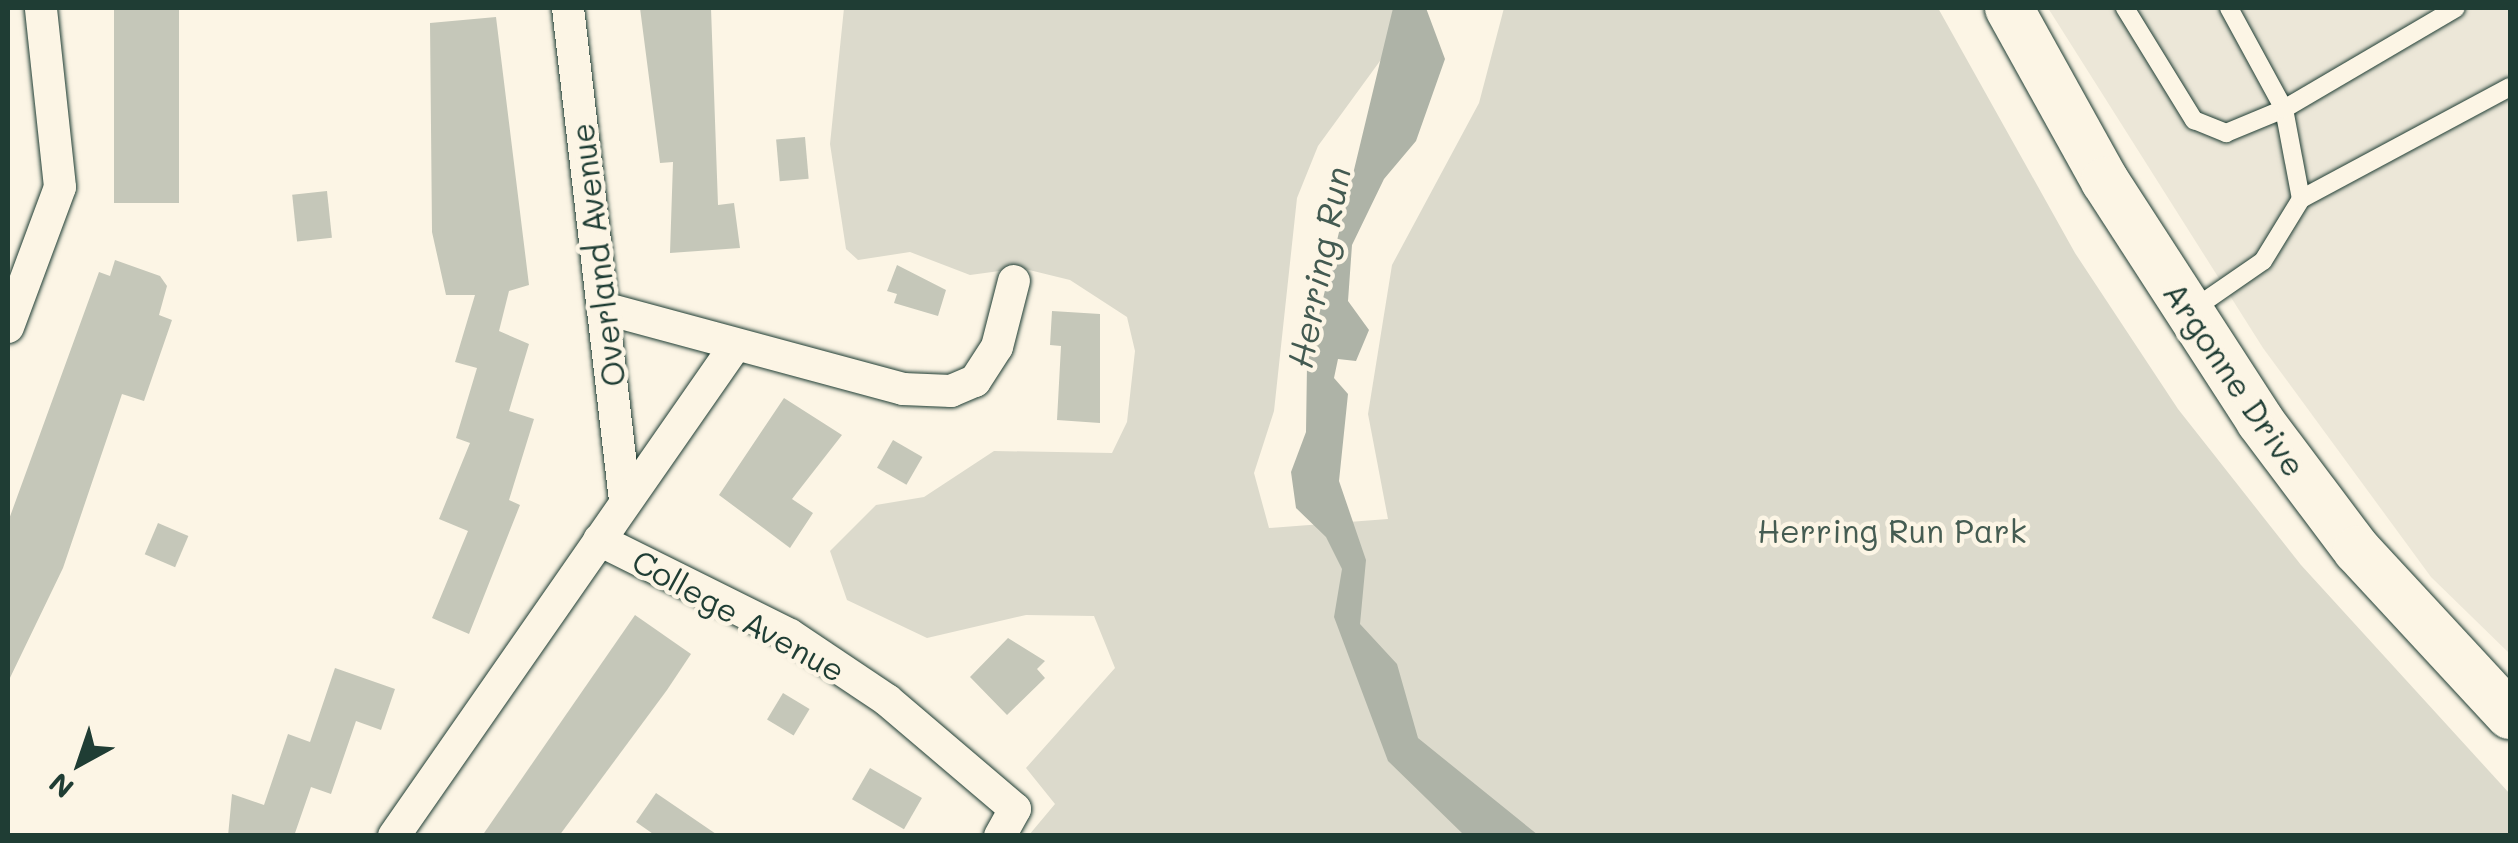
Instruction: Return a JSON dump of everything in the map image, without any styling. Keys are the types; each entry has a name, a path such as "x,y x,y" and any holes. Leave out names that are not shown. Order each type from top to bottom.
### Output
{"main road":[{"name":"Argonne Drive","path":"2009,8 2187,313 2357,550 2510,715"}],"street":[{"path":"8,327 60,187 41,8"},
{"name":"Overland Avenue","path":"568,8 625,502"},
{"path":"603,308 904,389 951,391 975,381 997,347 1014,281"},
{"path":"394,836 735,346"},
{"name":"College Avenue","path":"599,540 845,670 1007,822"}],"lane":[{"path":"2124,8 2174,96 2210,130 2226,134 2284,109 2456,8"},
{"path":"2229,8 2284,109 2301,199"},
{"path":"2187,313 2263,261 2301,199 2510,86"}],"shaded area":[{"name":"Herring Run","path":"1393,8 1426,8 1445,59 1416,141 1384,179 1352,245 1348,301 1369,330 1356,361 1338,359 1334,378 1348,394 1339,481 1366,560 1360,624 1397,664 1418,738 1538,835 1464,835 1388,761 1334,617 1342,569 1326,537 1296,508 1291,472 1306,432 1307,365"},
{"path":"2048,8 2510,8 2510,654 2431,577 2263,348"}],"green space":[{"name":"Herring Run Park","path":"844,8 1393,8 1388,50 1318,146 1297,198 1274,411 1254,473 1269,528 1388,519 1368,414 1392,265 1479,103 1504,8 1938,8 2075,253 2178,409 2301,565 2510,794 2510,835 1029,835 1055,804 1026,768 1115,668 1094,616 1026,615 927,638 847,600 830,551 876,505 924,497 994,451 1112,453 1127,422 1135,351 1127,317 1070,280 1021,268 970,275 910,252 858,260 846,249 830,144"}],"building":[{"path":"114,8 179,8 179,203 114,203"},
{"path":"640,8 711,8 718,205 734,203 740,248 670,253 673,162 660,163"},
{"path":"496,17 529,285 509,291 499,331 529,344 509,411 534,419 509,500 520,505 469,634 432,618 468,531 439,519 470,443 456,438 477,368 455,362 475,295 446,295 432,232 430,23"},
{"path":"805,137 809,179 780,181 776,140"},
{"path":"327,191 332,238 297,241 292,195"},
{"path":"115,260 160,276 167,286 159,315 172,320 144,401 122,394 63,568 8,682 8,522 99,272 110,276"},
{"path":"897,265 946,290 938,316 894,303 897,294 887,291"},
{"path":"1052,311 1100,314 1100,423 1057,420 1061,346 1050,345"},
{"path":"784,398 842,435 792,499 813,513 790,548 719,495"},
{"path":"893,440 922,457 906,485 877,468"},
{"path":"158,523 188,536 175,567 145,554"},
{"path":"635,615 691,654 667,690 559,836 482,836"},
{"path":"1008,638 1045,661 1037,669 1045,678 1007,715 970,677"},
{"path":"335,668 395,689 381,730 356,721 331,794 311,787 294,836 228,836 232,794 264,805 288,734 310,742"},
{"path":"783,693 810,709 794,736 767,720"},
{"path":"870,768 922,798 904,829 852,799"},
{"path":"656,793 719,836 656,836 636,822"}]}
